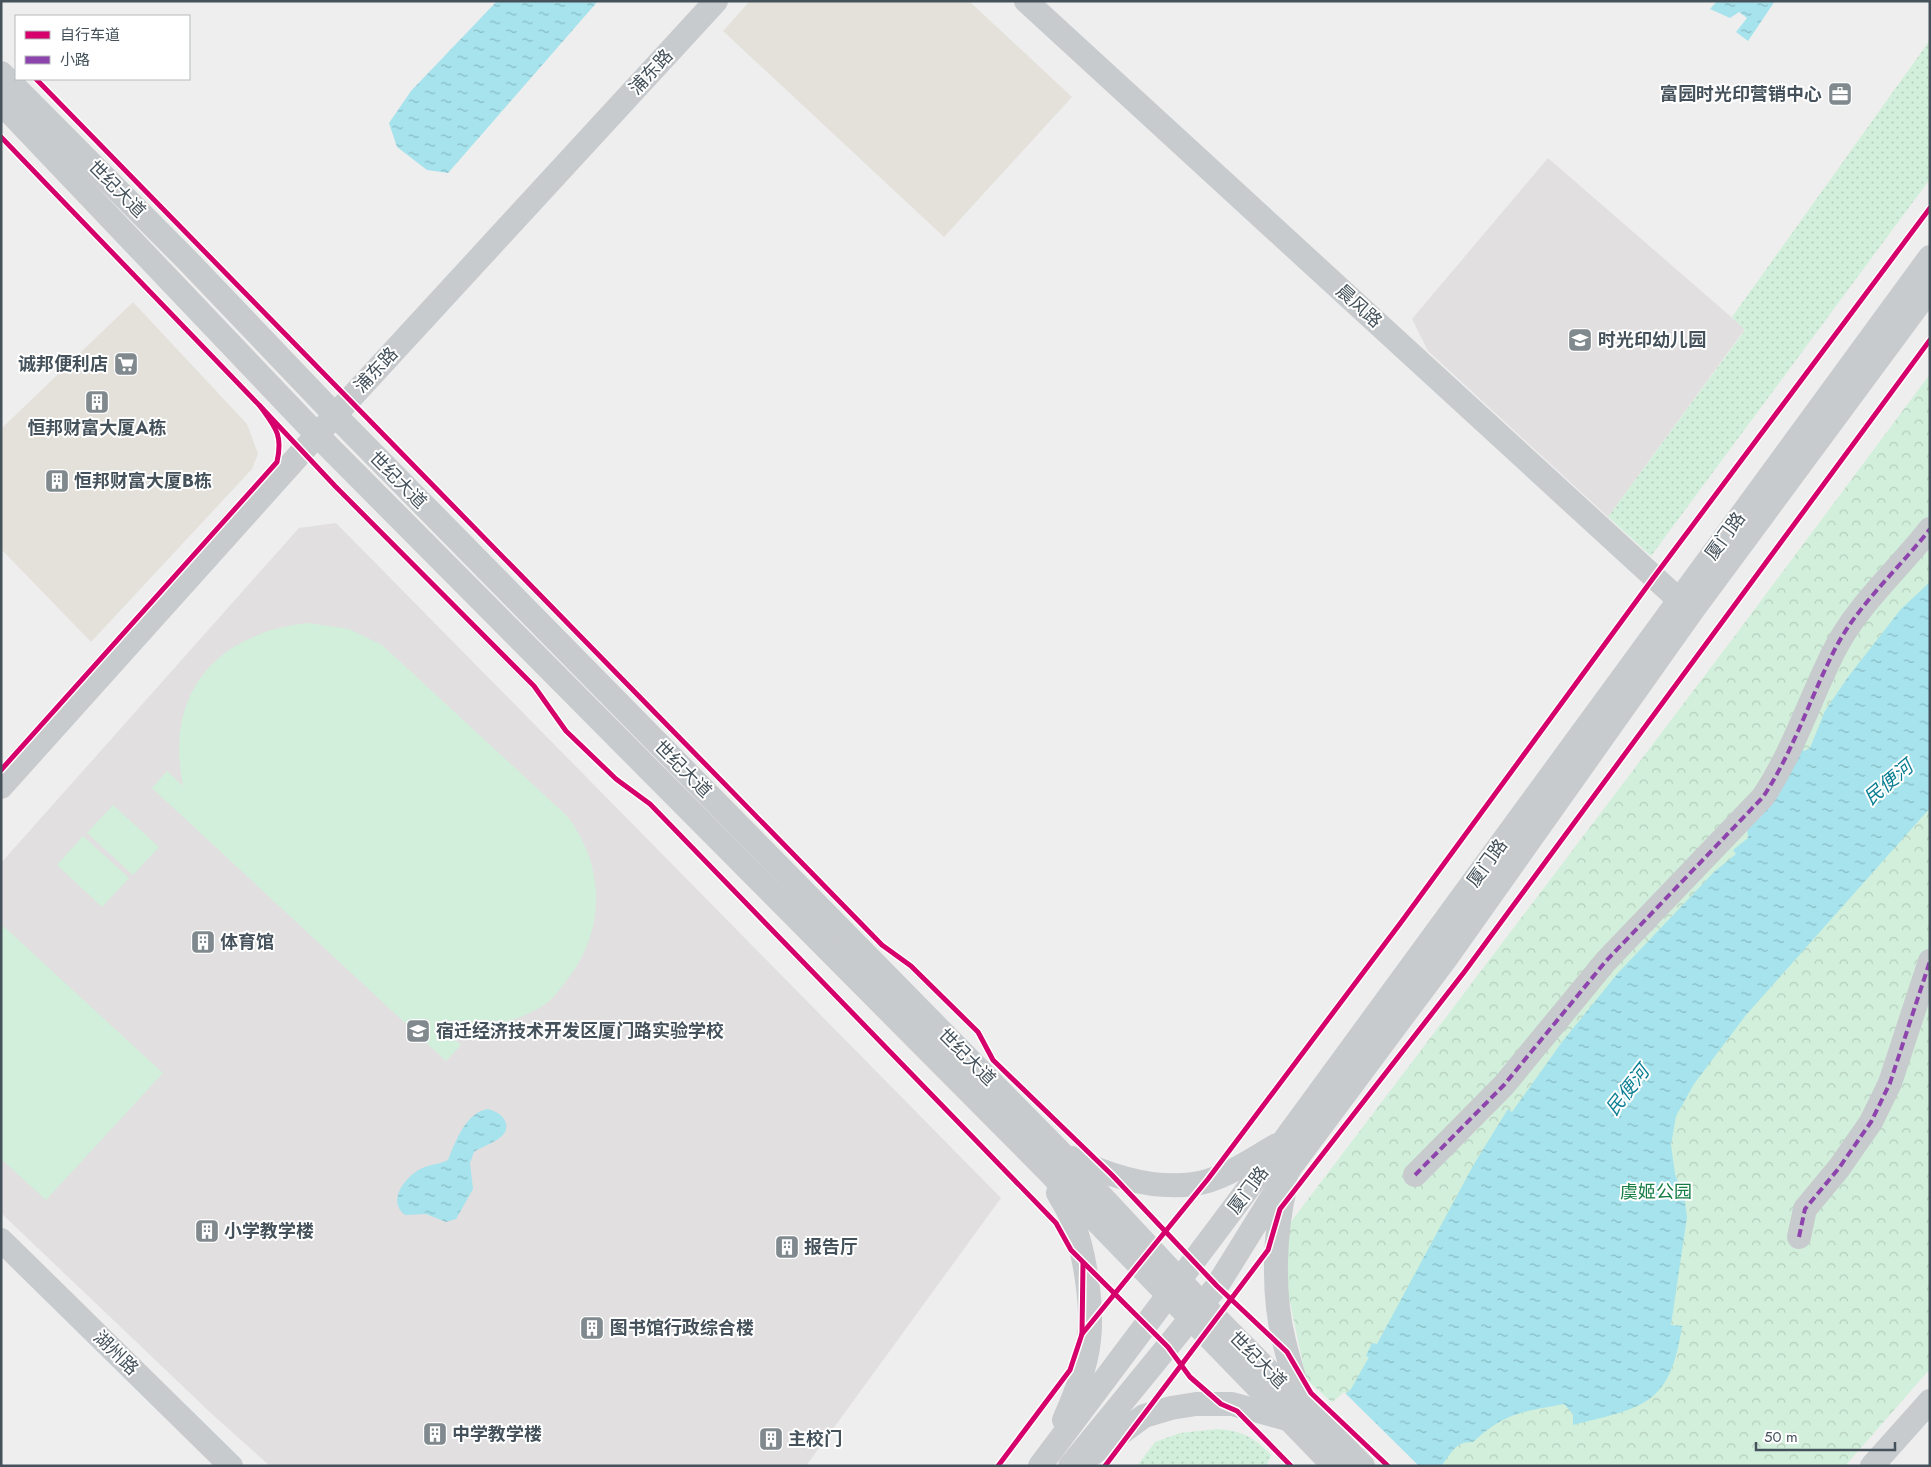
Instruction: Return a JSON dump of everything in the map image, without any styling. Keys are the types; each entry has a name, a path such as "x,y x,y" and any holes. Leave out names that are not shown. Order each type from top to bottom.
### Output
{"street":[{"name":"浦东路","path":"1,787 334,415 716,1"},
{"name":"晨风路","path":"1026,1 1686,605"},
{"name":"世纪大道","path":"1,73 188,261 1196,1311 1300,1417 1363,1466"},
{"name":"世纪大道","path":"1,103 317,435 1053,1160"},
{"name":"厦门路","path":"1070,1466 1217,1286 1292,1165 1447,957 1686,605 1930,257"},
{"name":"厦门路","path":"1046,1459 1686,605 1930,289"},
{"path":"1415,1176 1504,1085 1567,1006 1606,961 1763,797 1786,760 1833,653 1854,621 1930,529"},
{"path":"1799,1237 1806,1209 1839,1168 1871,1122 1890,1083 1930,961"},
{"path":"1053,1160 1124,1179 1195,1184 1228,1172 1283,1142"},
{"path":"1046,1459 1079,1385 1089,1340 1085,1272 1073,1221 1053,1160"},
{"path":"1077,1466 1144,1416 1171,1408 1196,1404 1232,1404 1300,1417 1278,1305 1277,1268 1280,1210 1292,1165"},
{"name":"湖州路","path":"1,1240 231,1466"},
{"name":"湖州路","path":"1,1260 211,1466"},
{"path":"1872,1466 1930,1401"},
{"name":"世纪大道","path":"1300,1417 1334,1466"}],"shaded area":[{"path":"750,1 969,1 1072,97 944,237 723,31"},
{"name":"时光印幼儿园","path":"1548,158 1745,329 1608,517 1428,351 1412,319"},
{"path":"133,302 247,424 258,454 252,469 91,642 1,549 1,429"},
{"name":"宿迁经济技术开发区厦门路实验学校","path":"336,523 1001,1198 806,1466 270,1466 213,1415 1,1213 1,863 299,528"}],"green space":[{"path":"1930,40 1930,179 1651,556 1608,517 1745,330 1732,317"},
{"name":"虞姬公园","path":"1930,374 1930,1369 1845,1466 1403,1466 1306,1379 1285,1278 1290,1223 1737,633"},
{"path":"308,623 349,629 382,645 566,815 579,834 588,854 594,875 595,918 589,940 580,960 567,980 547,1003 521,1017 497,1024 446,1030 461,1045 446,1061 152,788 167,771 183,786 179,752 182,722 190,696 204,673 223,654 247,639 276,629"},
{"path":"113,805 159,847 133,875 87,833"},
{"path":"83,836 129,878 102,907 57,865"},
{"path":"1,924 163,1073 46,1200 1,1159"},
{"path":"1217,1429 1242,1434 1254,1440 1273,1457 1269,1466 1137,1466 1155,1442 1180,1433"}],"water":[{"path":"497,1 598,1 448,173 427,170 397,147 389,123 411,91"},
{"path":"1717,1 1775,1 1748,41 1736,32 1747,18 1739,12 1730,18 1710,9"},
{"name":"民便河","path":"1930,582 1930,808 1746,1015 1694,1084 1676,1116 1671,1145 1675,1174 1685,1202 1687,1217 1671,1325 1682,1326 1677,1352 1670,1373 1661,1388 1650,1399 1636,1407 1573,1425 1573,1414 1564,1404 1515,1415 1495,1425 1473,1442 1467,1442 1458,1446 1441,1466 1269,1466 1273,1457 1351,1389 1369,1357 1366,1356 1372,1343 1377,1344 1474,1164 1508,1109 1512,1112 1562,1042 1618,973 1714,872 1736,854 1733,850 1748,838 1747,826 1799,748 1804,751 1810,748 1825,711 1848,677 1901,609"},
{"path":"488,1109 497,1112 504,1119 506,1131 497,1140 474,1152 470,1163 473,1189 456,1219 446,1222 426,1214 405,1215 399,1209 397,1202 401,1188 406,1181 418,1170 448,1160 467,1122 473,1116"}],"pier":[{"path":"1344,1392 1419,1466 1266,1466 1271,1456"}],"marked path":[{"path":"1415,1175 1504,1085 1606,961 1763,797 1783,762 1842,636 1865,604 1930,529"},
{"path":"1799,1237 1805,1209 1839,1168 1871,1122 1890,1083 1930,961"}],"cycle path":[{"path":"37,80 882,945 911,966 978,1032 993,1060 1112,1175 1217,1286 1287,1352 1311,1393 1388,1466"},
{"path":"1,137 260,406 277,432 279,445 277,462 1,770"},
{"path":"1082,1334 1208,1179 1402,921 1654,577 1930,208"},
{"path":"1105,1466 1268,1250 1280,1209 1465,971 1930,340"},
{"path":"260,406 335,486 534,686 566,731 616,779 650,804 1056,1223 1071,1250 1168,1347 1190,1377 1221,1404 1237,1411 1291,1466"},
{"path":"998,1466 1070,1370 1082,1334 1083,1263"}],"place":[{"name":"富园时光印营销中心","path":"1840,94"},
{"name":"时光印幼儿园","path":"1580,340"},
{"name":"诚邦便利店","path":"126,364"},
{"name":"恒邦财富大厦A栋","path":"97,402"},
{"name":"恒邦财富大厦B栋","path":"57,481"},
{"name":"体育馆","path":"203,942"},
{"name":"宿迁经济技术开发区厦门路实验学校","path":"418,1031"},
{"name":"小学教学楼","path":"207,1231"},
{"name":"报告厅","path":"787,1247"},
{"name":"图书馆行政综合楼","path":"592,1328"},
{"name":"中学教学楼","path":"435,1434"},
{"name":"主校门","path":"771,1439"}]}
